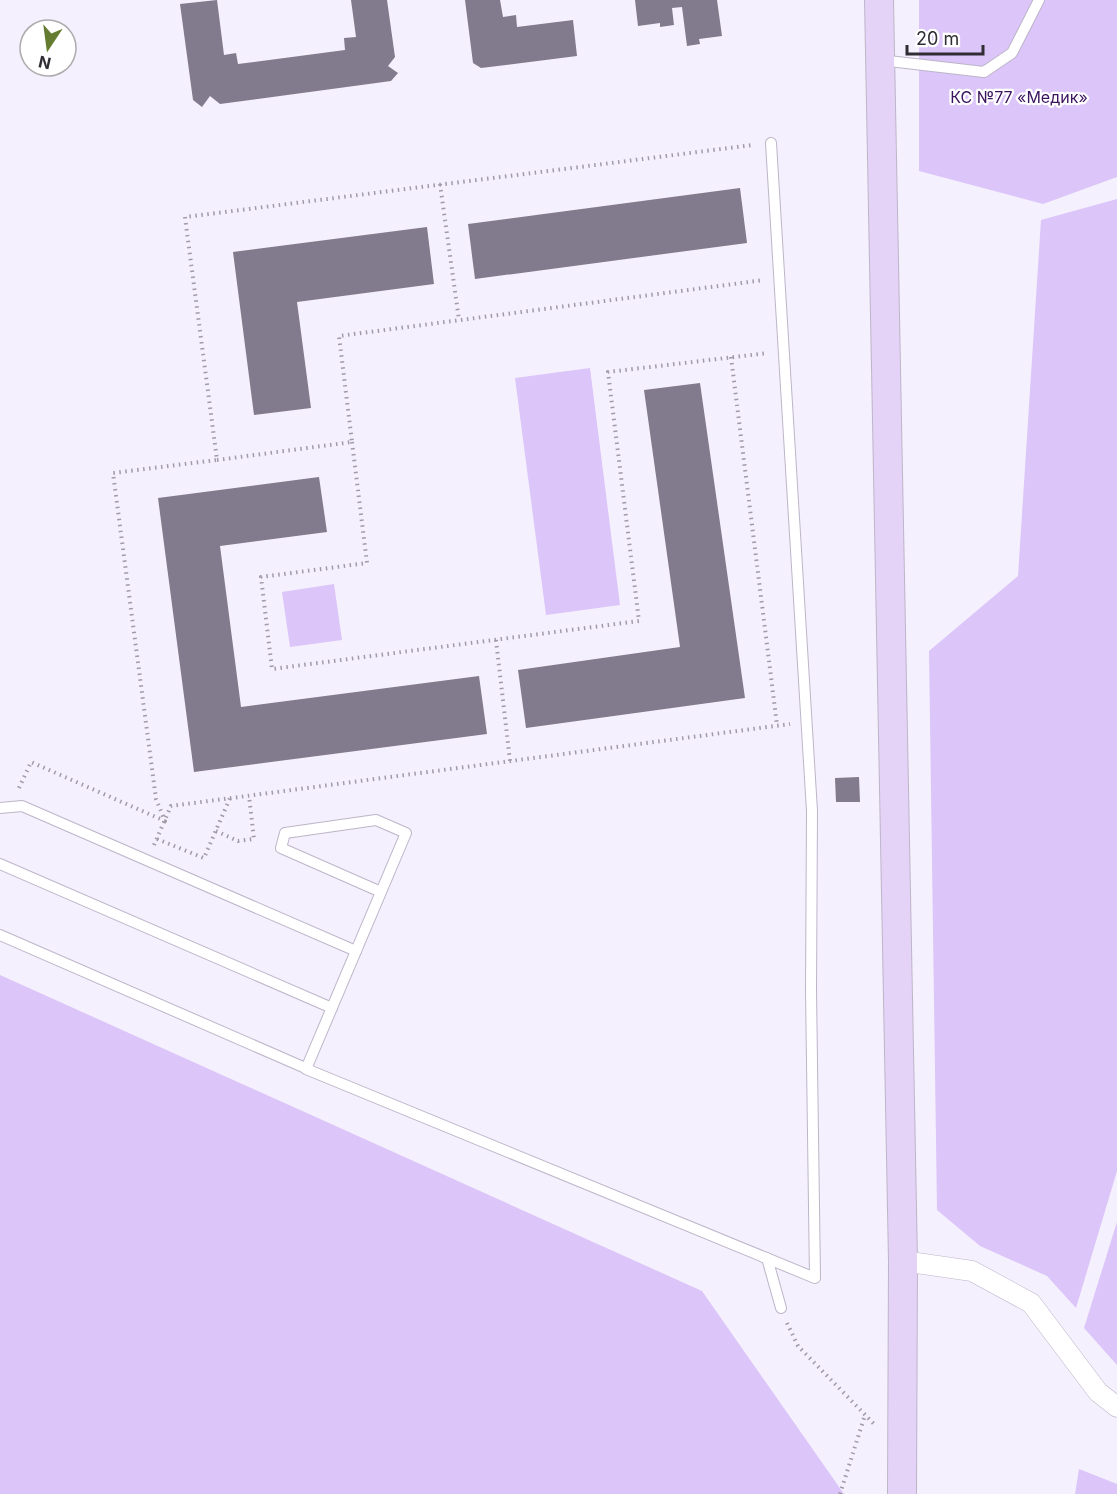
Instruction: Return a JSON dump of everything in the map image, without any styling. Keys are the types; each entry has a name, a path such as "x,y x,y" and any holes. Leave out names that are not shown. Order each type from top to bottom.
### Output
{"main road":[{"path":"879,0 903,1261 902,1494"}],"street":[{"path":"903,1261 972,1271 1031,1303 1098,1392 1117,1407"}],"lane":[{"path":"880,60 984,72 1012,53 1039,0"},
{"path":"0,934 306,1069 815,1278 811,991 812,811 771,143"},
{"path":"0,808 22,806 356,951"},
{"path":"306,1069 332,1008 406,833 376,820 285,833 281,848 381,892"},
{"path":"0,864 332,1008"},
{"path":"767,1258 781,1308"}],"path":[{"path":"217,460 185,217 771,143"},
{"path":"440,184 459,320"},
{"path":"779,278 339,336 367,563 261,577 272,669 639,621 608,372 784,351"},
{"path":"732,357 777,725"},
{"path":"165,821 156,799 113,473 352,442"},
{"path":"496,640 510,761"},
{"path":"148,860 171,806 806,722"},
{"path":"10,789 20,788 31,762 165,821"},
{"path":"216,831 238,841 254,839 249,795"},
{"path":"157,839 204,858 230,798"},
{"path":"781,1308 798,1346 903,1454"},
{"path":"840,1494 865,1415"}],"green space":[{"name":"КС №77 «Медик»","path":"919,0 1117,0 1117,177 1043,204 919,171"},
{"path":"1117,199 1117,1171 1076,1308 1047,1276 980,1246 937,1210 929,651 1018,576 1041,220"},
{"path":"590,368 620,605 546,615 515,378"},
{"path":"334,584 342,640 290,647 282,592"},
{"path":"0,975 702,1291 844,1494 0,1494"},
{"path":"1117,1222 1117,1365 1084,1328"},
{"path":"1079,1469 1117,1484 1117,1494 1075,1494"}],"building":[{"path":"217,0 224,55 236,53 238,64 345,50 344,38 356,37 351,0 387,0 395,57 388,66 398,73 391,81 220,104 210,96 202,107 193,100 180,4"},
{"path":"465,0 500,0 503,17 516,15 517,27 573,20 577,56 481,68 473,63"},
{"path":"635,0 717,0 722,36 699,39 700,44 687,46 682,7 672,8 674,25 660,27 660,23 638,26"},
{"path":"740,188 747,243 475,279 468,224"},
{"path":"427,227 434,284 297,302 311,408 254,415 233,252"},
{"path":"700,383 745,698 526,728 518,670 680,647 644,390"},
{"path":"319,477 327,532 220,546 241,707 479,676 487,734 194,772 158,498"},
{"path":"859,777 860,802 836,802 835,778"}]}
